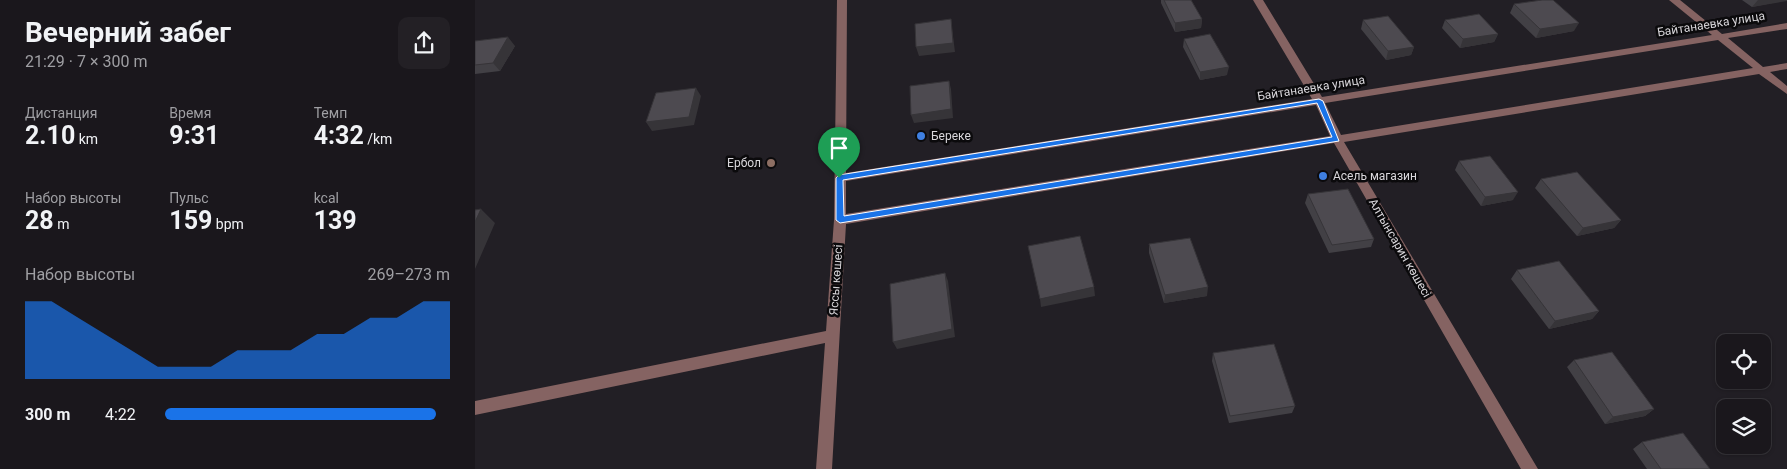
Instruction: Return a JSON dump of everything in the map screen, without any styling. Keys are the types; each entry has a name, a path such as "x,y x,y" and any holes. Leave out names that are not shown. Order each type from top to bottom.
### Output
{"street":[{"name":"Яссы көшесі","path":"823,469 840,220 842,0"},
{"name":"Алтынсарин көшесі","path":"1259,0 1319,101 1337,139 1530,469"},
{"path":"1674,0 1787,91"},
{"name":"Байтанаевка улица","path":"839,178 1787,26"},
{"path":"840,220 1787,66"},
{"path":"475,408 833,336"}],"building":[{"path":"1164,0 1191,0 1202,19 1175,23"},
{"path":"1553,0 1579,23 1540,29 1514,4"},
{"path":"1479,14 1498,34 1463,39 1445,20"},
{"path":"1388,16 1414,47 1388,51 1363,20"},
{"path":"951,19 953,43 916,47 915,24"},
{"path":"1210,34 1229,67 1200,72 1184,39"},
{"path":"508,37 493,63 475,65 475,41"},
{"path":"949,81 951,109 911,115 910,86"},
{"path":"696,88 689,117 646,122 656,93"},
{"path":"1490,156 1518,192 1485,197 1459,161"},
{"path":"1577,172 1621,220 1583,228 1541,179"},
{"path":"1348,189 1374,239 1332,245 1308,194"},
{"path":"481,209 475,222 475,210"},
{"path":"1080,236 1094,287 1040,299 1028,246"},
{"path":"1190,238 1208,287 1165,295 1149,244"},
{"path":"1559,261 1599,311 1555,321 1517,270"},
{"path":"945,273 952,329 893,342 890,284"},
{"path":"1274,344 1295,406 1230,416 1213,353"},
{"path":"1612,352 1654,409 1613,417 1574,360"},
{"path":"1683,433 1710,469 1661,469 1642,442"}],"place":[{"name":"Береке","path":"921,136"},
{"name":"Ербол","path":"771,163"},
{"name":"Асель магазин","path":"1323,176"}],"route":[{"path":"1319,101 1337,139 840,220 839,178 1319,101"}]}
